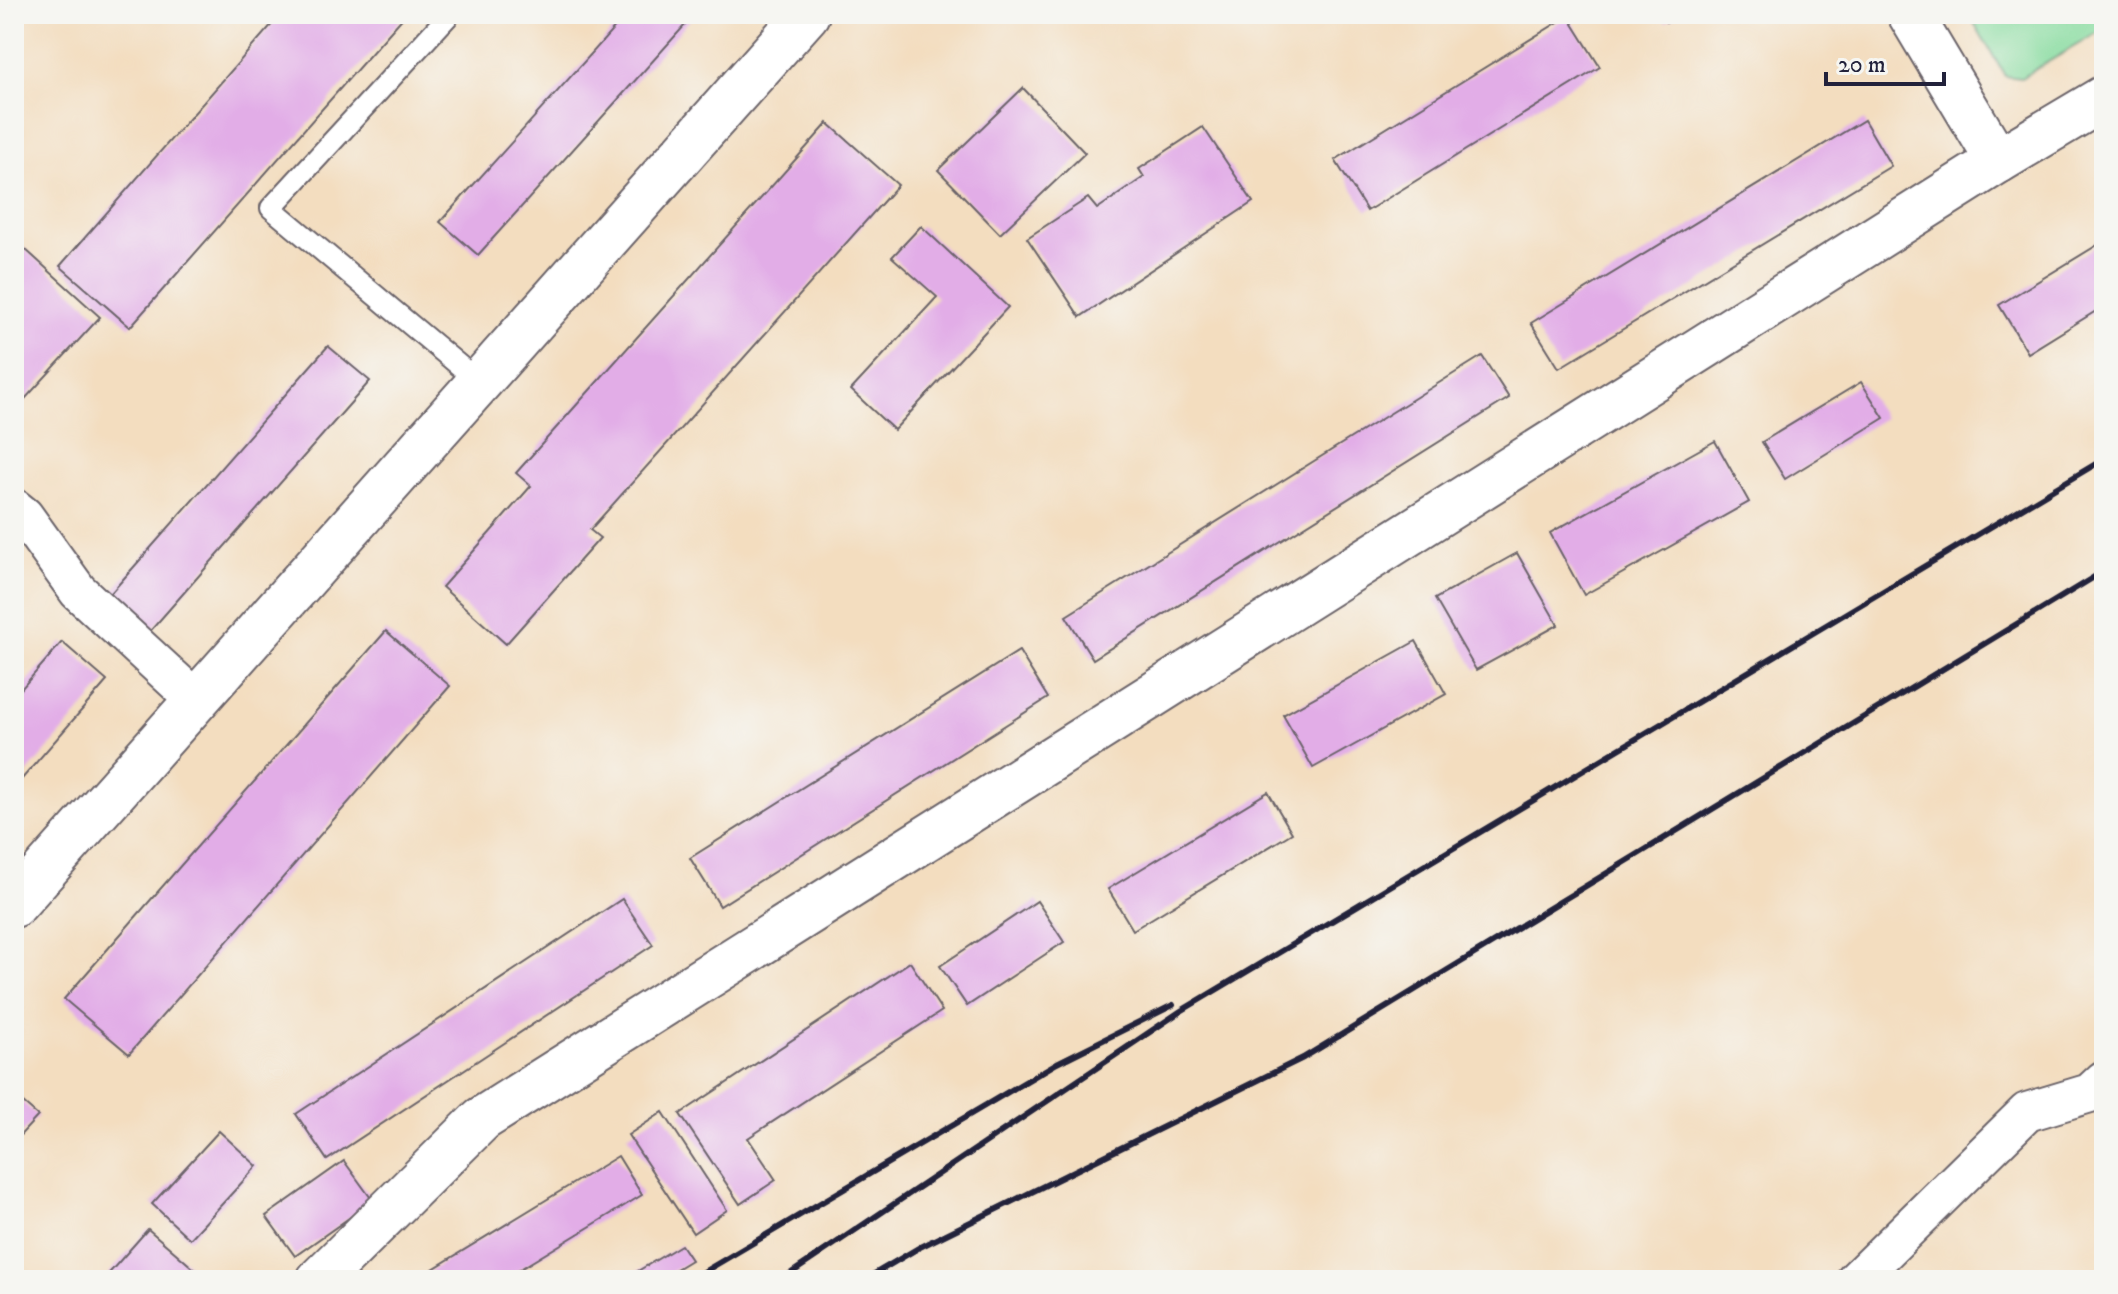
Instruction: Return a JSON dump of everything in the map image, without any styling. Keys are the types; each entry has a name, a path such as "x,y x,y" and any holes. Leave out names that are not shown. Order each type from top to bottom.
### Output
{"main road":[{"path":"14,905 807,14"},
{"path":"1910,14 1998,161"},
{"path":"319,1280 482,1119 1998,161 2104,98"}],"street":[{"path":"14,508 24,516 78,591 196,700"},
{"path":"1856,1280 2027,1112 2090,1093 2104,1080"}],"lane":[{"path":"450,14 271,208 479,382"}],"green space":[{"path":"1969,14 2104,14 2104,29 2021,78 2005,76"}],"building":[{"path":"281,14 406,14 130,327 60,266"},
{"path":"627,14 695,14 478,255 440,222"},
{"path":"1230,14 1248,14 1235,22"},
{"path":"1661,14 1679,14 1666,22"},
{"path":"1568,16 1600,67 1367,211 1335,160"},
{"path":"1023,88 1085,153 1000,234 938,170"},
{"path":"1864,120 1891,166 1559,368 1531,323"},
{"path":"828,123 898,185 590,530 600,538 506,644 442,587 531,486 516,473"},
{"path":"1203,127 1253,202 1080,317 1027,238 1088,198 1097,209 1144,177 1139,169"},
{"path":"921,226 1008,307 894,430 851,390 937,297 892,257"},
{"path":"14,239 100,317 14,411"},
{"path":"2104,241 2104,306 2028,353 1999,305"},
{"path":"328,346 370,381 145,637 104,601"},
{"path":"1482,356 1509,398 1093,659 1066,616"},
{"path":"1861,382 1884,418 1785,479 1762,442"},
{"path":"1715,441 1749,502 1584,595 1550,533"},
{"path":"1517,553 1558,625 1476,670 1435,599"},
{"path":"386,631 450,686 129,1054 64,999"},
{"path":"1416,641 1446,694 1313,768 1283,715"},
{"path":"62,642 107,681 14,788 14,697"},
{"path":"1019,651 1048,698 720,906 690,858"},
{"path":"1268,792 1292,833 1133,930 1108,889"},
{"path":"622,899 653,945 327,1160 296,1114"},
{"path":"1037,901 1064,942 967,1006 940,966"},
{"path":"910,962 942,1011 748,1138 776,1180 740,1204 680,1114"},
{"path":"14,1095 38,1116 14,1142"},
{"path":"663,1112 727,1210 693,1233 628,1135"},
{"path":"219,1131 257,1166 190,1239 152,1204"},
{"path":"618,1156 642,1195 502,1280 415,1280"},
{"path":"344,1161 373,1201 295,1256 266,1216"},
{"path":"148,1229 201,1275 197,1280 103,1280"},
{"path":"681,1245 691,1260 658,1280 623,1280"}],"railway":[{"path":"781,1280 1181,1011 2104,459"},
{"path":"864,1280 920,1247 1303,1058 2104,571"},
{"path":"690,1280 1057,1063 1173,1005"}]}
